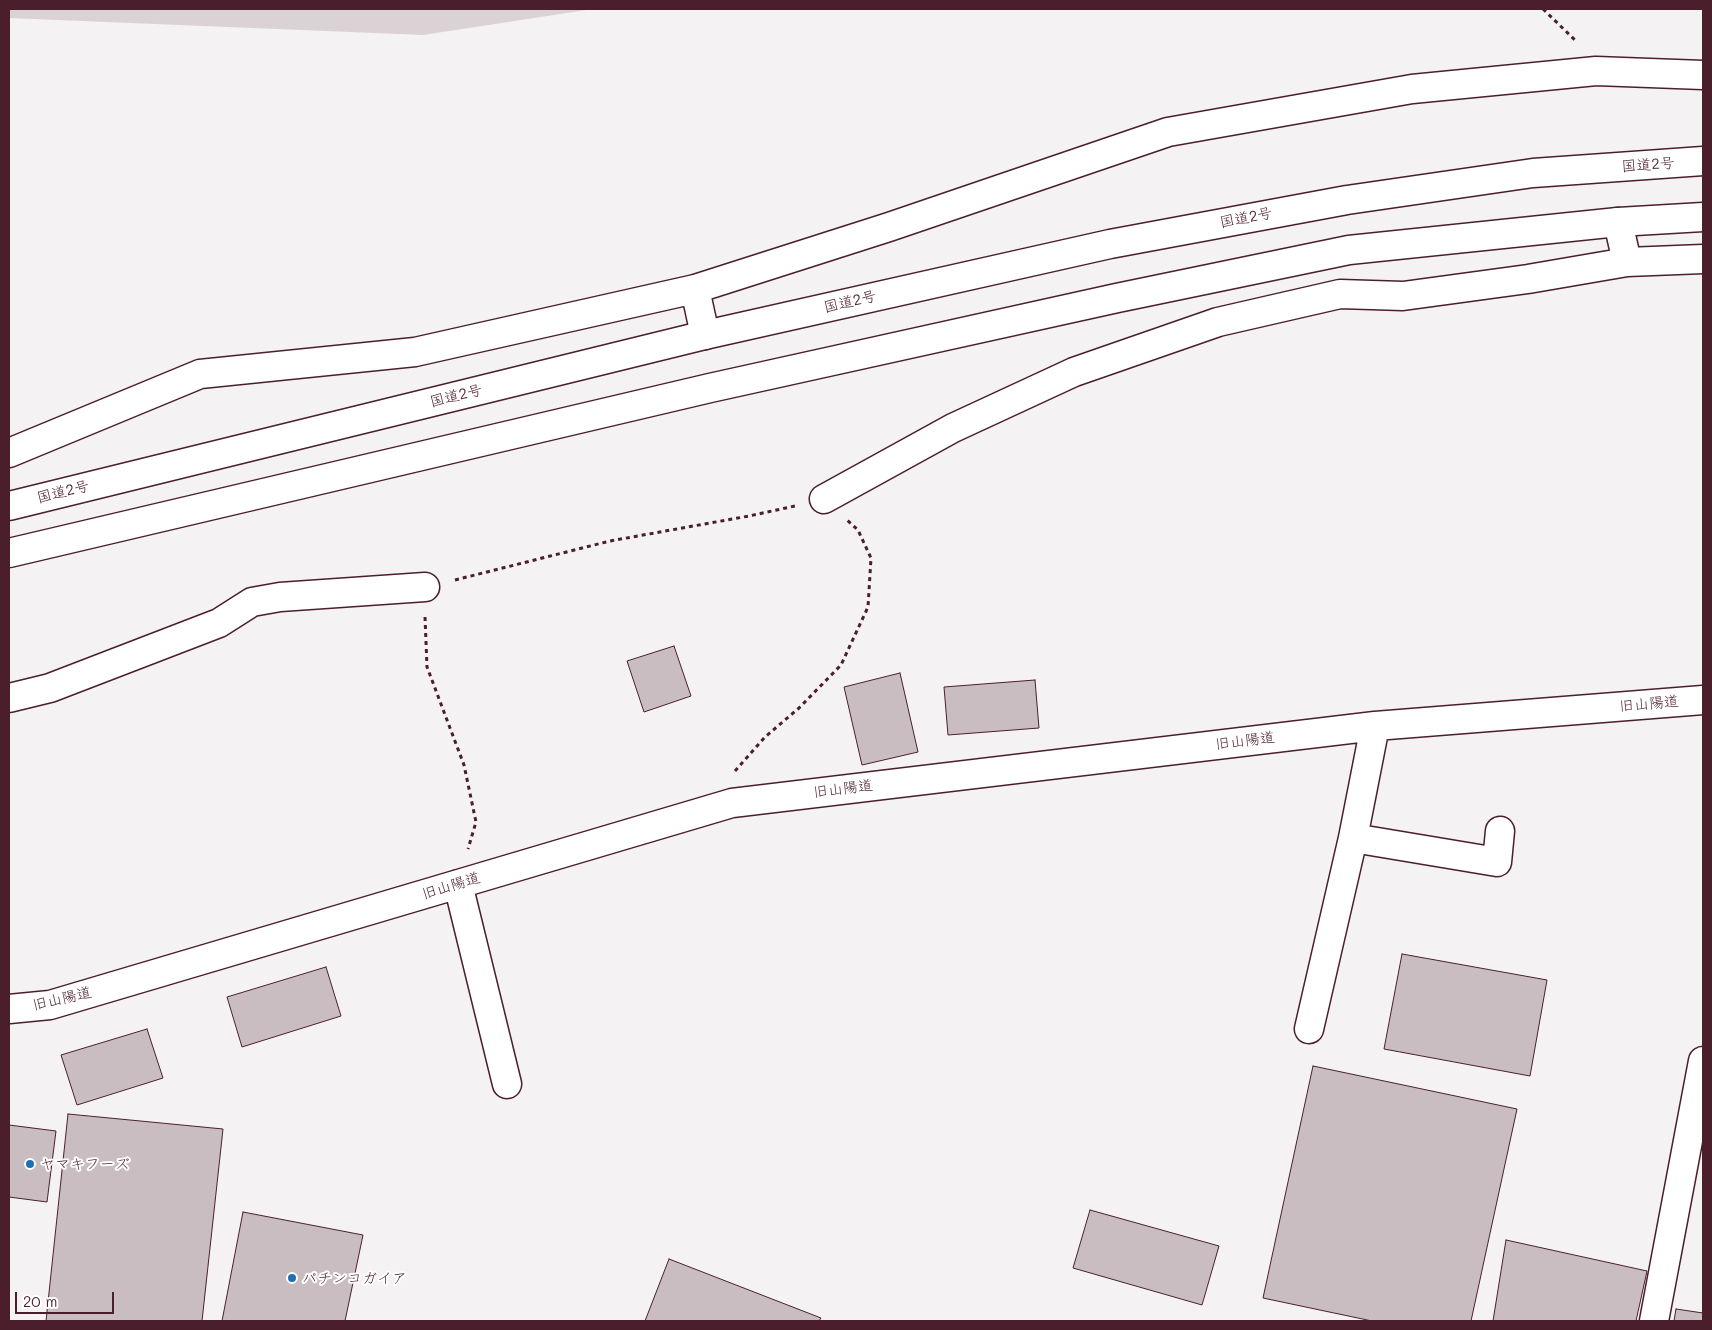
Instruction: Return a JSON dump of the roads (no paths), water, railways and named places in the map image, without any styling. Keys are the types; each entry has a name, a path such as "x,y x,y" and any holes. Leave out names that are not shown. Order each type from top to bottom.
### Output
{"main road":[{"path":"9,453 200,374 415,352 695,290 1168,132 1412,89 1596,71 1703,75"},
{"name":"国道2号","path":"9,506 705,335 1110,244 1347,200 1533,173 1703,161"},
{"path":"9,553 710,388 1146,292 1349,250 1618,222 1703,217"},
{"path":"1618,222 1627,262"},
{"path":"824,499 953,428 1074,372 1218,322 1340,294 1403,296 1528,279 1627,262 1703,259"},
{"path":"695,290 705,335"},
{"path":"9,698 50,688 220,623 252,602 280,597 425,587"},
{"name":"旧山陽道","path":"9,1009 50,1005 732,803 1375,726 1703,700"},
{"path":"1309,1029 1353,838 1375,726"},
{"path":"1353,838 1497,862 1500,830"},
{"path":"458,884 507,1084"},
{"path":"1654,1321 1703,1061"}],"place":[{"name":"ヤマキフーズ","path":"30,1164"},
{"name":"パチンコガイア","path":"292,1278"}]}
